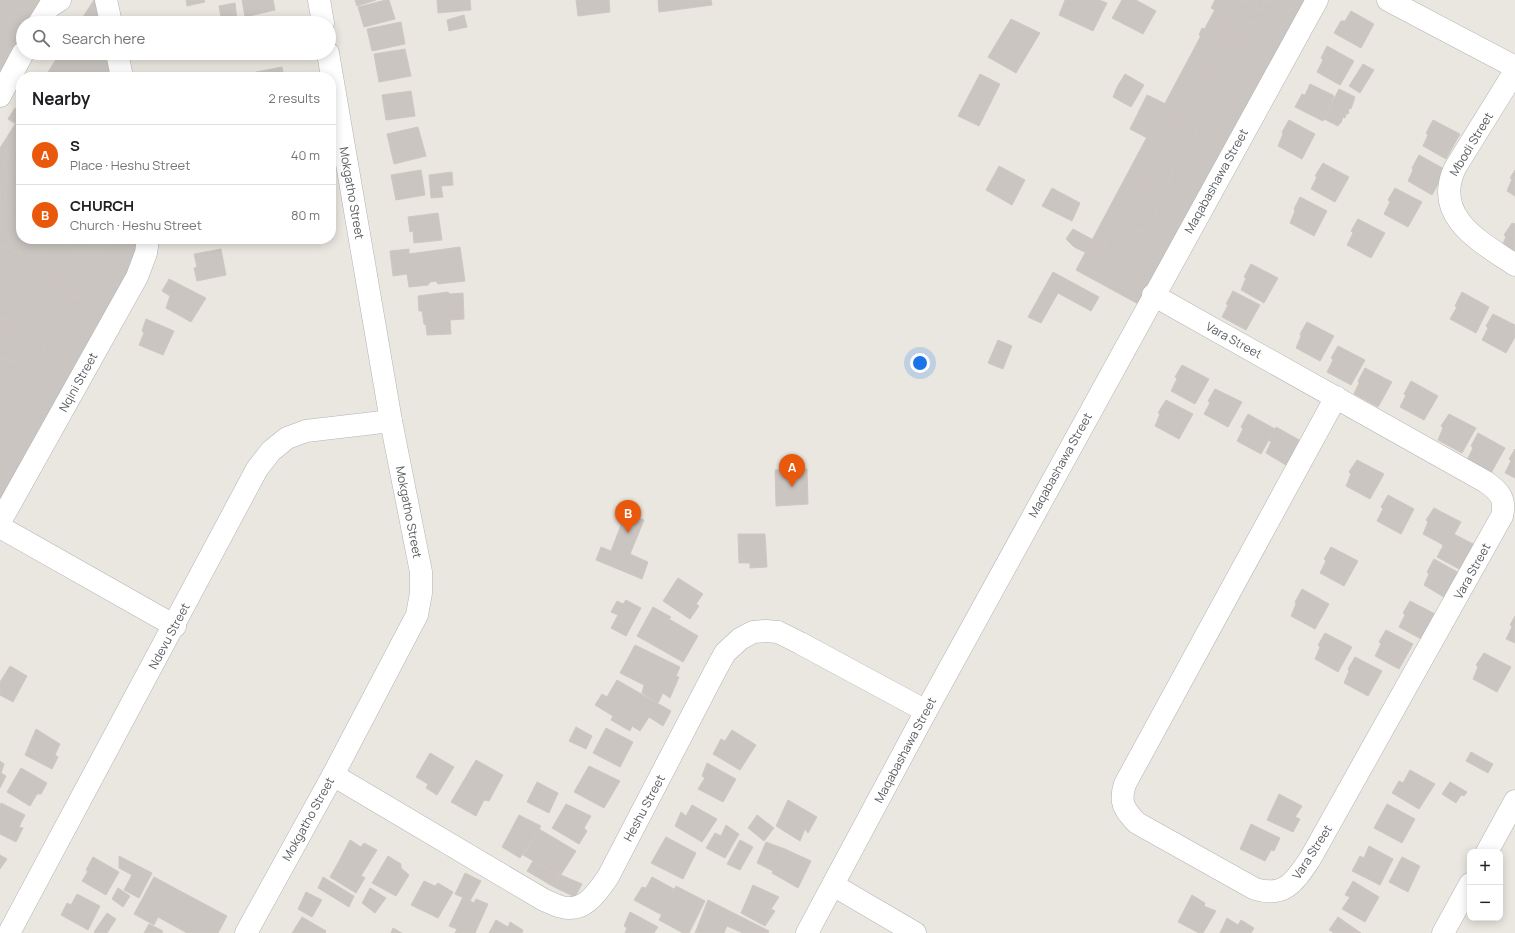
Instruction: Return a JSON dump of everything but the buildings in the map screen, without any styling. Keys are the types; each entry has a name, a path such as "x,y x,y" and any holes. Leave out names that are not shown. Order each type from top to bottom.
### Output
{"street":[{"path":"44,16 49,8 60,0"},
{"path":"106,0 109,16"},
{"path":"319,0 322,16"},
{"name":"Maqabashawa Street","path":"808,933 832,885 926,711 1153,295 1317,0"},
{"path":"1388,0 1515,66"},
{"path":"0,96 19,60"},
{"path":"118,60 121,72"},
{"name":"Mokgatho Street","path":"329,60 331,72"},
{"name":"Mbodi Street","path":"1515,71 1455,168 1450,179 1448,190 1451,207 1460,222 1473,237 1515,265"},
{"name":"Mokgatho Street","path":"246,933 333,775 417,615 422,593 421,572 391,421 336,100"},
{"name":"Nqini Street","path":"0,522 137,277 146,253 147,244"},
{"name":"Vara Street","path":"1153,295 1336,397 1486,482 1502,497 1504,507 1502,516 1310,859 1299,876 1290,885 1266,893 1255,889 1138,823 1129,814 1124,805 1122,794 1125,784 1336,397"},
{"name":"Ndevu Street","path":"10,933 175,626 257,469 271,451 287,438 306,431 391,421"},
{"path":"0,527 175,626"},
{"name":"Heshu Street","path":"333,775 544,900 561,907 572,909 586,903 597,893 608,877 725,653 740,639 753,632 778,632 926,711"},
{"path":"1489,849 1515,801"},
{"path":"832,885 915,933"},
{"path":"1443,933 1469,885"}],"place":[{"name":"S","path":"792,487"},
{"name":"CHURCH","path":"628,533"}]}
